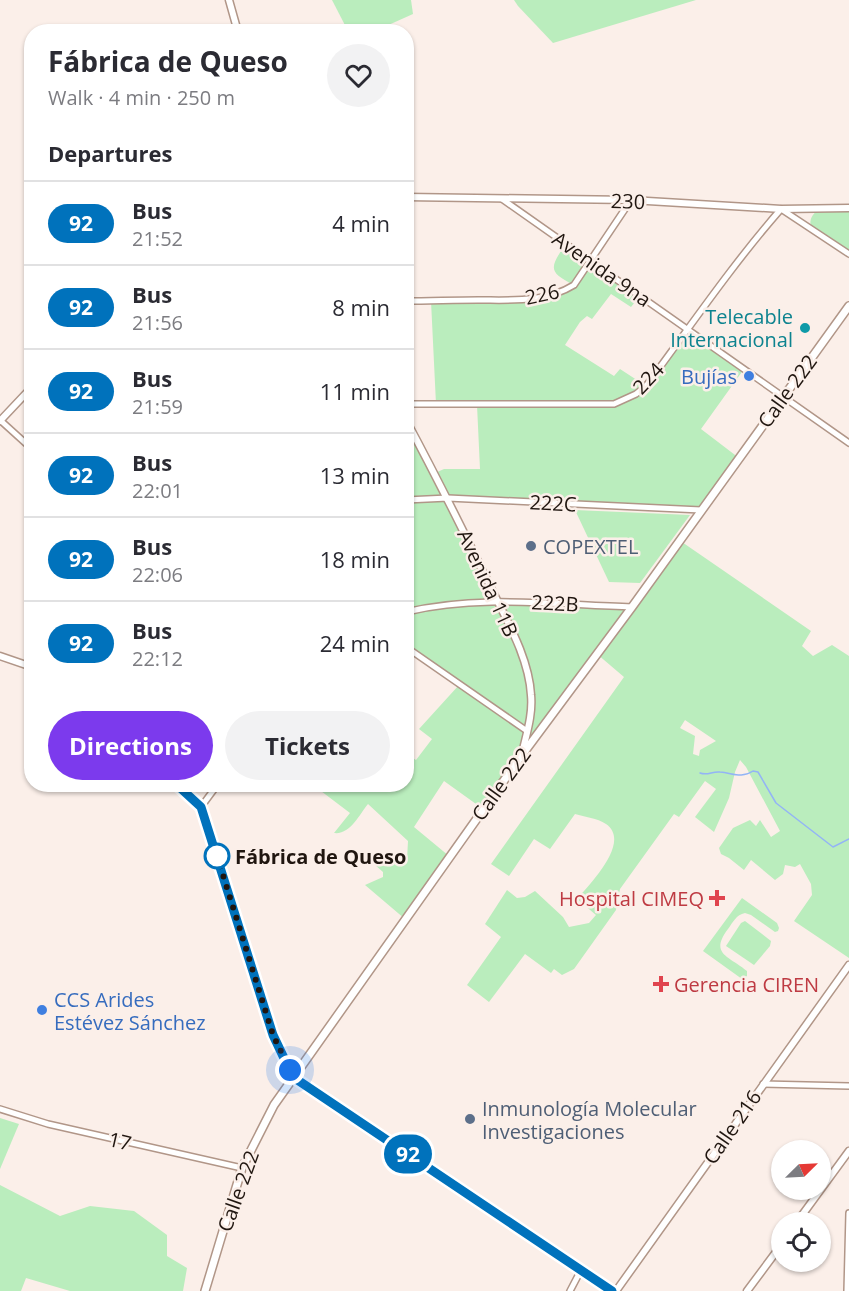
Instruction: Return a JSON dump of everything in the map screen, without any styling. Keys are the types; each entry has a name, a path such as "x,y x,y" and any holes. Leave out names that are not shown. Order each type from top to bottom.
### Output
{"main road":[{"name":"Calle 222","path":"205,1291 242,1168 274,1105 522,755 849,306"}],"street":[{"path":"229,0 236,24"},
{"name":"230","path":"414,197 631,200 782,209 849,208"},
{"name":"Avenida 9na","path":"502,199 849,443"},
{"name":"226","path":"414,301 527,300 554,295 574,285 631,200"},
{"path":"782,209 849,254"},
{"name":"224","path":"414,404 614,404 636,394 646,386 756,238 782,209"},
{"path":"24,395 0,420 24,442"},
{"name":"Avenida 11B","path":"414,435 448,498 498,603 527,672 531,695 522,755"},
{"name":"222C","path":"414,500 448,498 701,510"},
{"name":"222B","path":"414,610 450,603 632,607"},
{"path":"414,653 527,731"},
{"path":"0,656 24,664"},
{"path":"185,792 201,807 273,1035 293,1077 614,1291"},
{"path":"201,807 212,792"},
{"name":"Calle 216","path":"614,1291 849,965"},
{"path":"762,1084 849,1086"},
{"name":"17","path":"0,1108 48,1124 242,1168"},
{"path":"804,1212 849,1151"},
{"path":"847,1291 849,1213"},
{"path":"747,1291 771,1259"},
{"path":"570,1291 581,1270"}],"green space":[{"path":"332,0 411,0 413,14 391,24 344,24"},
{"path":"514,0 696,0 553,43"},
{"path":"849,208 849,254 818,235 810,223 812,216 819,209"},
{"path":"566,243 640,296 631,307 611,294 592,319 587,316 580,322 565,345 614,376 620,369 646,386 687,329 744,369 701,429 739,458 701,510 448,498 498,603 632,607 679,540 811,631 802,646 813,656 832,645 849,656 849,958 794,921 812,895 811,884 800,864 795,867 785,865 783,874 775,880 751,860 744,870 721,854 719,848 733,828 750,820 756,826 760,820 771,837 780,831 740,760 729,798 714,832 695,817 716,789 705,781 679,817 674,814 620,889 616,910 574,969 562,975 554,969 551,973 525,954 489,1002 467,985 501,937 485,924 507,890 517,898 525,897 535,891 563,917 569,927 589,923 596,915 577,899 606,863 611,852 614,841 613,832 602,822 575,814 550,849 534,839 509,876 491,864 624,677 597,654 483,809 444,781 414,827 449,856 405,919 365,885 383,877 383,872 367,858 407,860 408,841 368,804 349,828 340,833 334,833 350,813 322,792 414,792 414,759 416,760 432,739 419,729 459,685 414,652 414,433 435,473 444,469 480,469 477,405 436,404 431,301 527,300 554,295 574,285 555,272 555,263","holes":["685,720 716,741 700,750 699,756 693,754 695,736 680,728"]},
{"path":"575,510 690,515 640,583 609,582"},
{"path":"742,898 777,923 779,928 775,932 745,913 733,921 720,944 728,958 747,971 747,976 742,979 703,951"},
{"path":"745,921 771,941 770,946 754,965 726,946 741,923"},
{"path":"0,1118 19,1124 0,1169"},
{"path":"0,1185 60,1216 90,1206 134,1211 167,1235 167,1256 187,1268 183,1291 70,1291 26,1278 21,1291 0,1291"}],"waterway":[{"path":"700,773 720,772 741,775 753,771 758,772 776,803 833,847 849,839"}],"bus line":[{"name":"92","path":"185,792 201,807 273,1035 293,1077 612,1291"}],"place":[{"name":"Telecable Internacional","path":"805,328"},
{"name":"Bujías","path":"749,376"},
{"name":"COPEXTEL","path":"531,546"},
{"name":"Fábrica de Queso","path":"217,856"},
{"name":"Hospital CIMEQ","path":"717,898"},
{"name":"Gerencia CIREN","path":"661,984"},
{"name":"CCS Arides Estévez Sánchez","path":"42,1010"},
{"name":"Inmunología Molecular Investigaciones","path":"470,1119"}],"route":[{"path":"217,856 273,1035 290,1070"}]}
